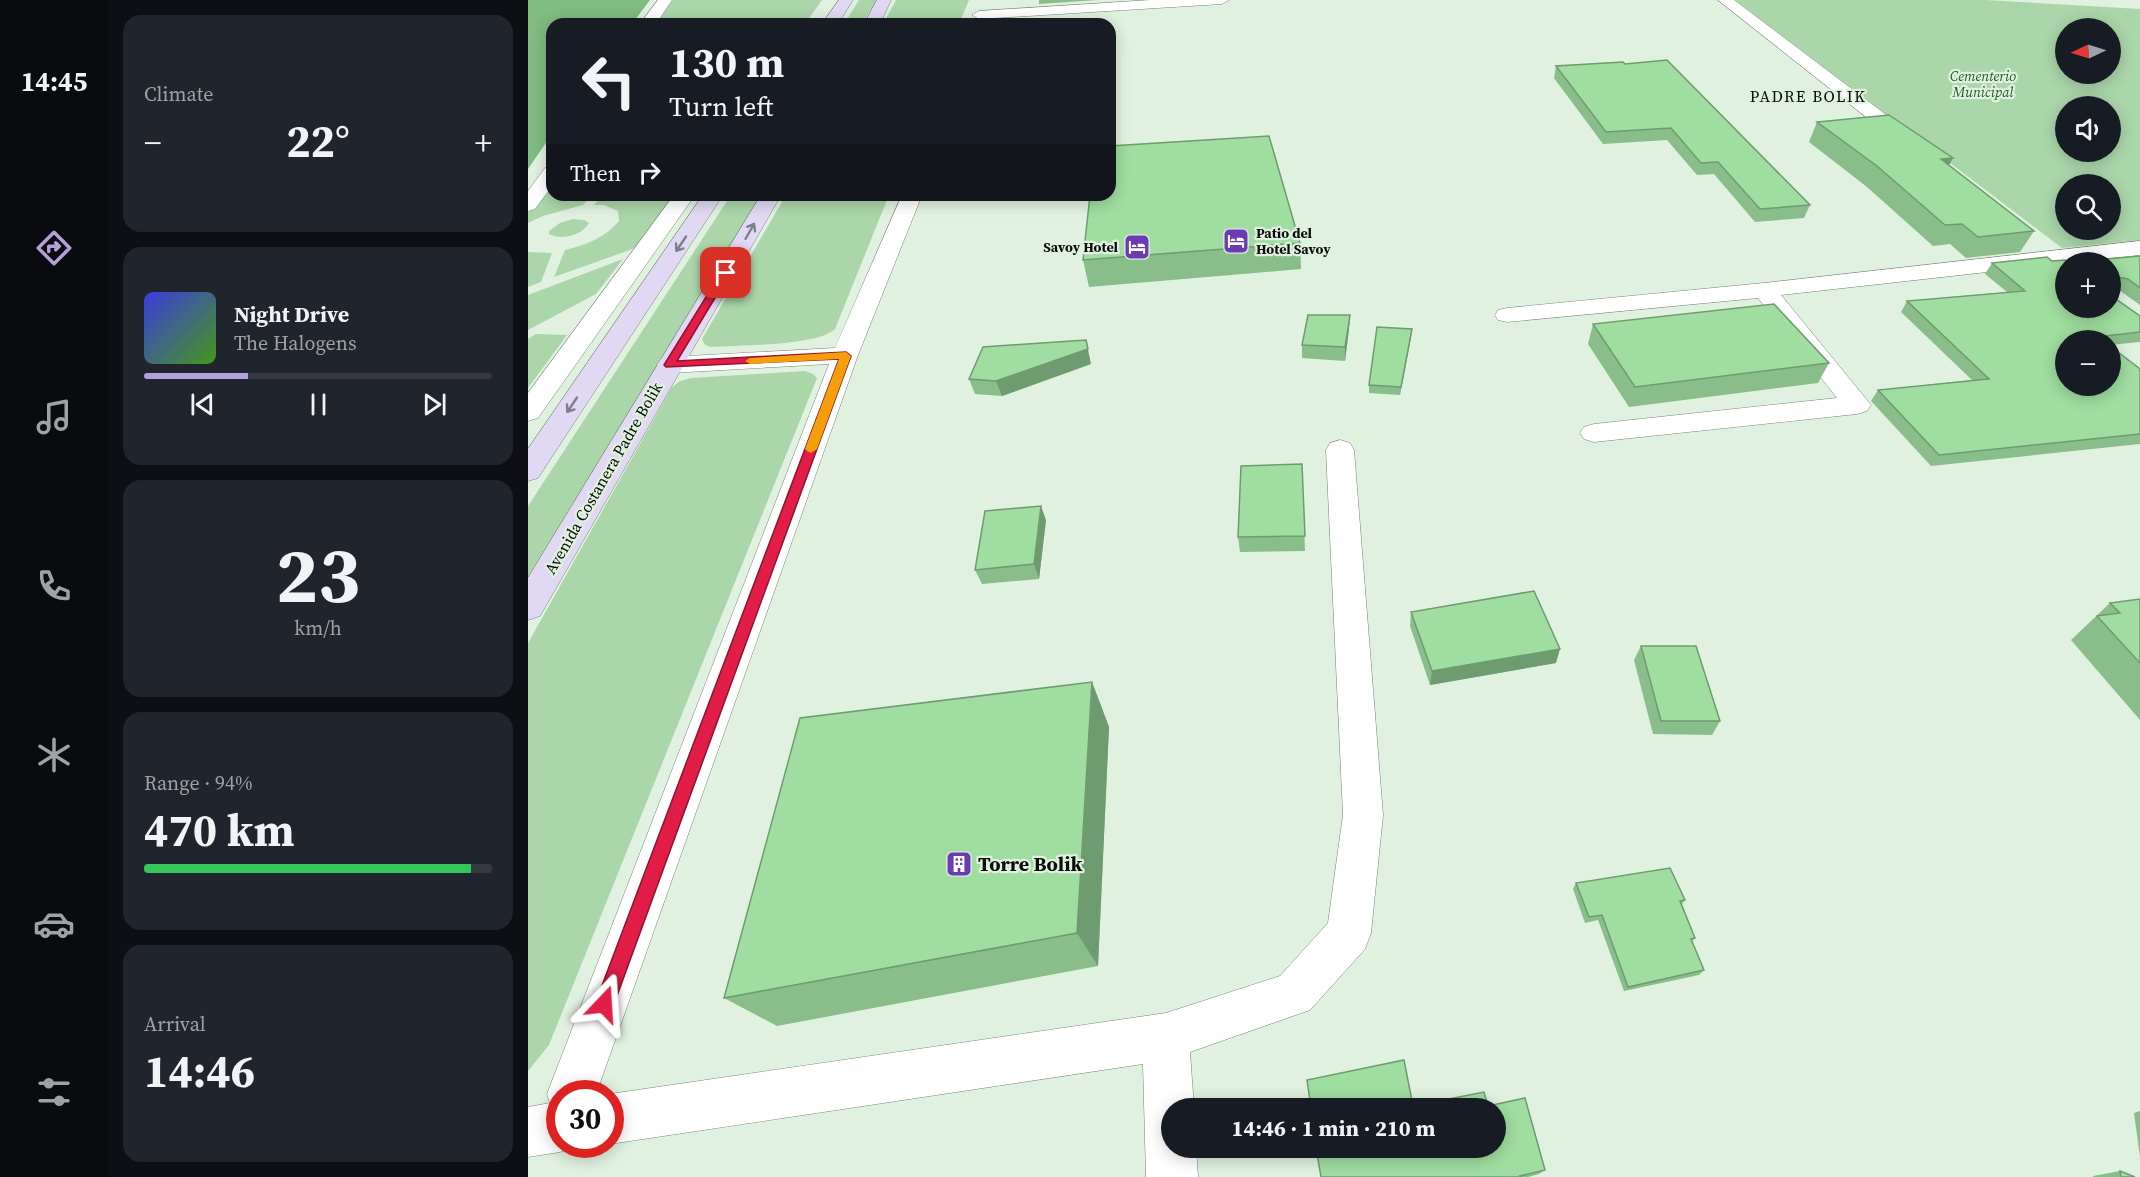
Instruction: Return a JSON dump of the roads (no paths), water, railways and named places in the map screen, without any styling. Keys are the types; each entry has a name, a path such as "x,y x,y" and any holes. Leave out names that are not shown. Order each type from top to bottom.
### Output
{"main road":[{"path":"834,18 846,0"},
{"path":"875,18 884,0"},
{"path":"528,471 709,201"},
{"name":"Avenida Costanera Padre Bolik","path":"528,607 767,201"}],"street":[{"path":"652,18 665,0"},
{"path":"979,18 985,0"},
{"path":"1002,18 1222,0"},
{"path":"1725,0 1930,157"},
{"path":"528,205 546,180"},
{"path":"528,412 681,201"},
{"path":"571,1080 846,356 910,201"},
{"path":"2041,243 2055,254"},
{"path":"2114,252 2140,248"},
{"path":"1506,315 2055,261"},
{"path":"1594,433 1857,405 1764,290"},
{"path":"670,365 846,356"},
{"path":"624,1117 1166,1037 1294,994 1349,933 1363,815 1340,450"},
{"path":"1166,1037 1172,1177"}],"place":[{"name":"Patio del Hotel Savoy","path":"1236,241"},
{"name":"Savoy Hotel","path":"1137,247"},
{"name":"Torre Bolik","path":"959,864"}],"district":[{"name":"PADRE BOLIK","path":"1808,96"}],"park label":[{"name":"Cementerio Municipal","path":"1983,84"}]}
